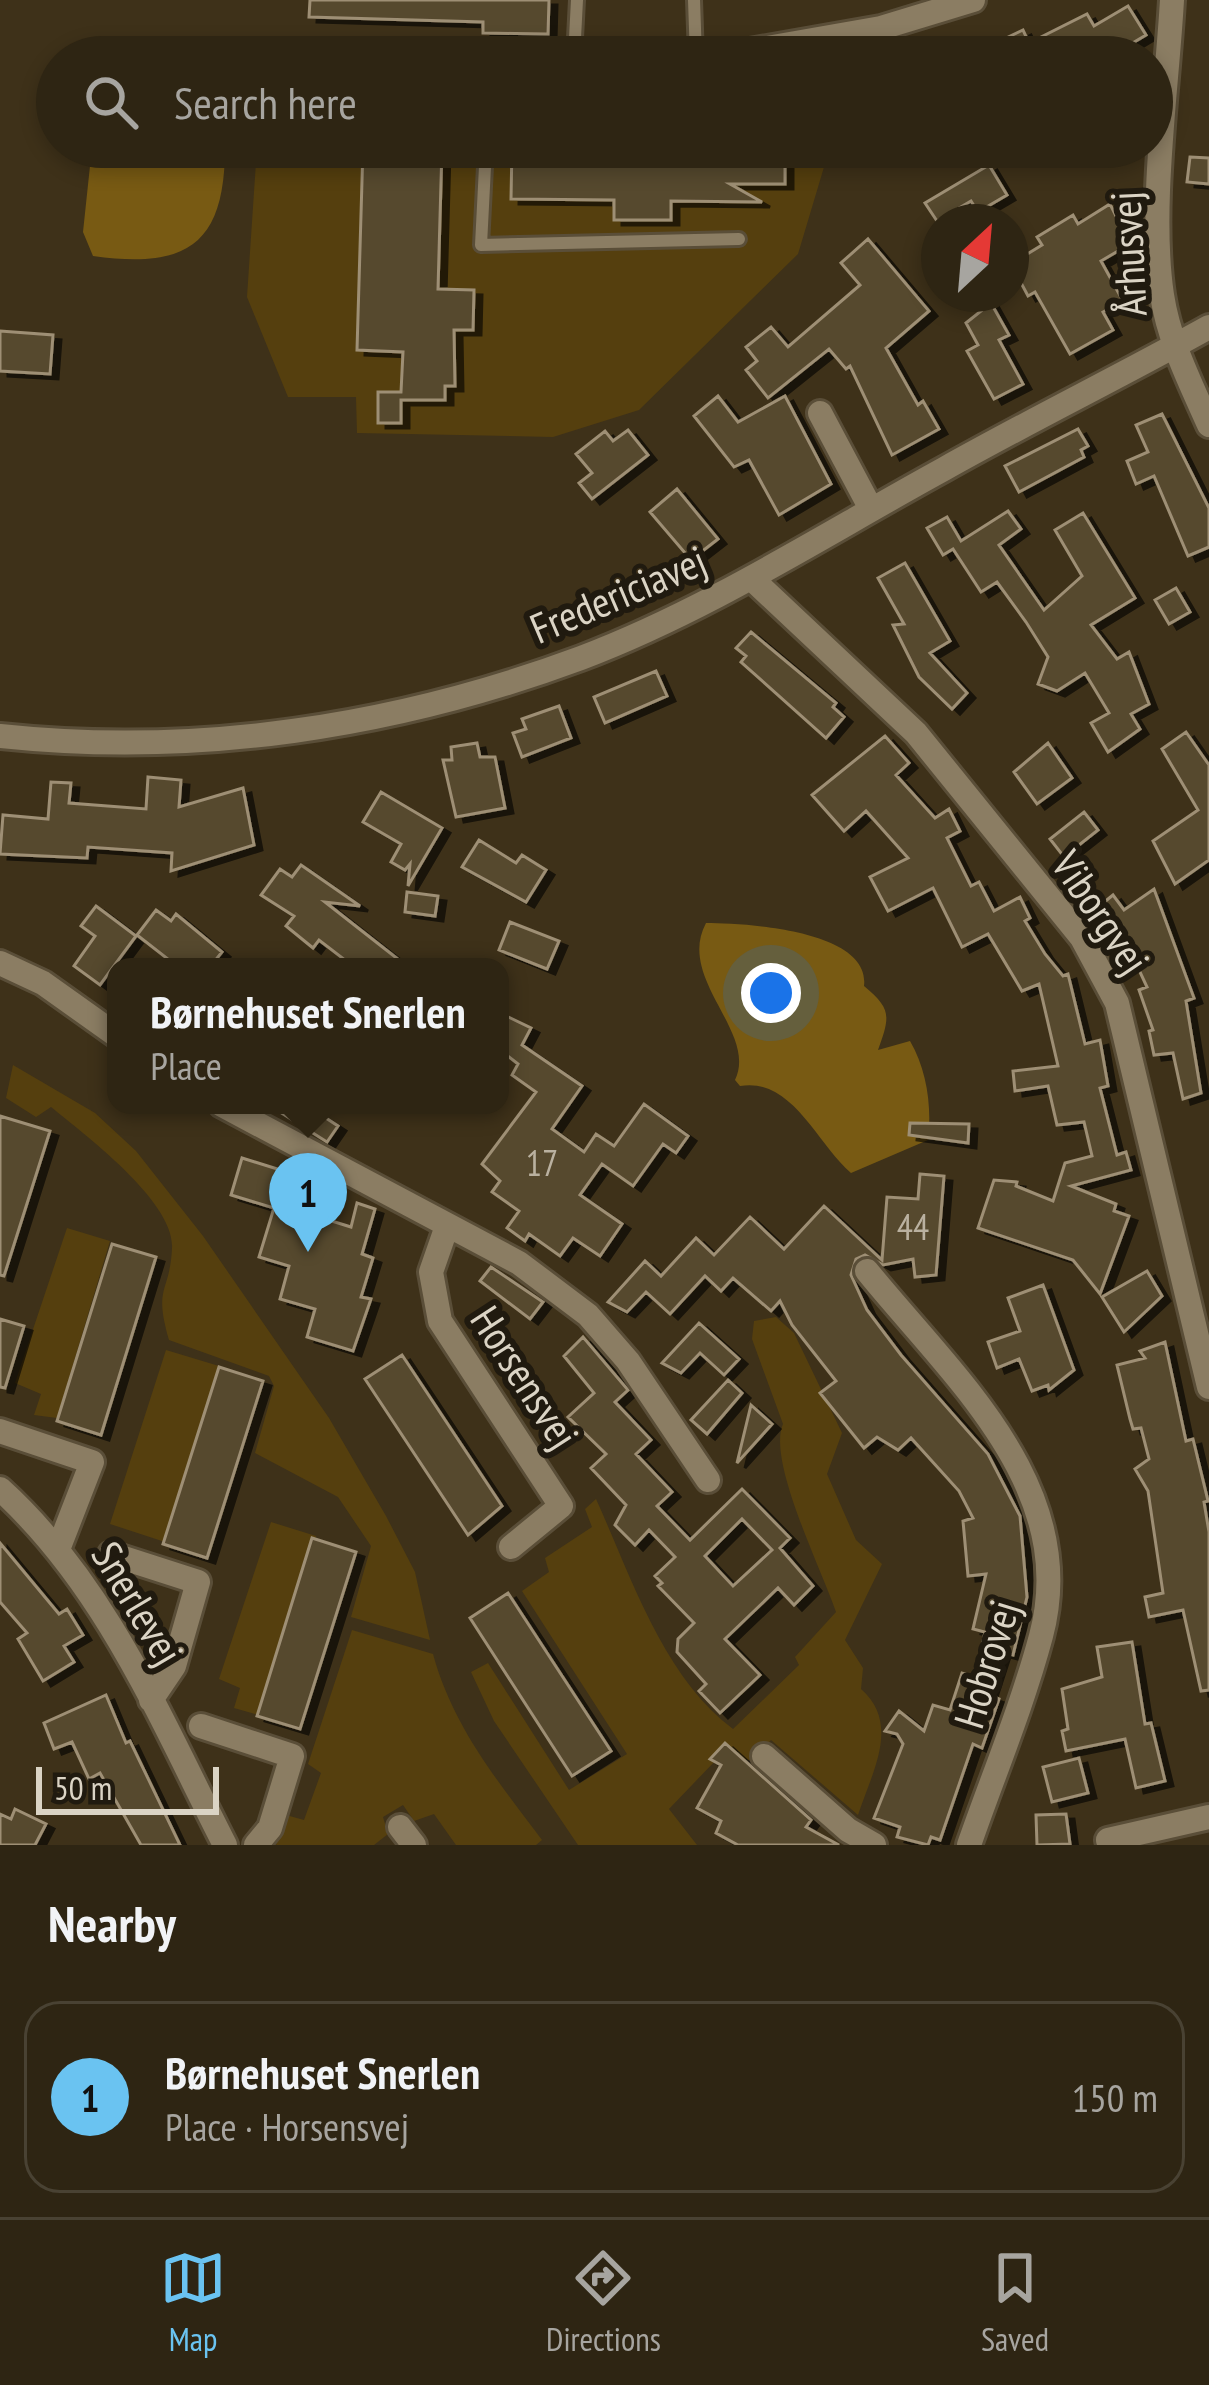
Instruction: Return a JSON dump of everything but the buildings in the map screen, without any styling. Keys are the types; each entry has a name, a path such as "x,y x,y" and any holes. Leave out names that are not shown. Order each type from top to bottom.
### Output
{"street":[{"path":"835,36 881,28 972,0"},
{"name":"Århusvej","path":"1170,36 1172,0"},
{"name":"Århusvej","path":"1163,168 1162,294 1174,346 1209,424"},
{"name":"Fredericiavej","path":"0,736 78,744 167,744 266,736 441,703 584,657 751,578 1209,327"},
{"path":"820,413 871,509"},
{"name":"Viborgvej","path":"751,578 916,733 1082,938 1117,1003 1209,1387"},
{"path":"0,964 43,983 107,1029"},
{"name":"Horsensvej","path":"239,1114 519,1263 588,1315 628,1361 708,1480"},
{"name":"Horsensvej","path":"447,1226 431,1272 440,1321 561,1505 511,1547"},
{"name":"Hobrovej","path":"867,1271 1007,1444 1028,1478 1045,1535 1048,1595 1042,1634 970,1845"},
{"name":"Snerlevej","path":"0,1431 92,1462 59,1547"},
{"name":"Snerlevej","path":"0,1489 59,1547 151,1700 225,1845"},
{"name":"Snerlevej","path":"110,1554 198,1582 175,1666 151,1700"},
{"path":"201,1726 292,1756 270,1828 256,1845"},
{"path":"764,1756 848,1830 874,1845"},
{"path":"1108,1840 1209,1817"}],"lane":[{"path":"575,36 577,0"},
{"path":"694,0 695,36"},
{"path":"485,168 481,245 739,239"}],"shaded area":[{"path":"90,168 224,168 218,207 208,228 176,253 126,259 93,256 83,232"},
{"path":"256,168 824,168 798,254 639,410 553,437 357,433 356,397 288,397 247,297"},
{"path":"706,923 775,928 827,941 848,953 861,967 864,986 886,1014 878,1050 910,1041 916,1052 927,1089 928,1140 851,1173 789,1102 758,1086 740,1086 735,1080 736,1043 701,964"},
{"path":"13,1065 95,1113 136,1151 203,1236 329,1418 386,1516 415,1572 430,1640 351,1617 371,1546 338,1497 255,1453 274,1386 269,1376 169,1340 162,1299 172,1248 159,1210 125,1170 51,1107 36,1117 6,1098"},
{"path":"67,1228 110,1241 57,1418 34,1415 41,1394 15,1383"},
{"path":"776,1317 794,1333 842,1433 827,1474 856,1540 882,1564 845,1640 863,1668 861,1689 873,1703 881,1733 876,1765 858,1815 771,1740 751,1760 717,1759 669,1809 697,1845 578,1845 494,1721 471,1672 488,1663 569,1790 627,1754 522,1591 549,1572 545,1558 592,1527 585,1509 596,1499 668,1654 708,1707 733,1729 799,1665 795,1657 836,1612 789,1488 780,1441 783,1424 752,1339 754,1321"},
{"path":"166,1350 219,1366 165,1542 110,1524"},
{"path":"271,1522 316,1536 262,1716 234,1708 240,1688 219,1679"},
{"path":"352,1630 433,1654 464,1729 542,1840 536,1845 456,1845 434,1814 414,1821 403,1805 383,1817 388,1834 374,1845 276,1845 286,1815 304,1820 321,1773 308,1764"}],"place":[{"name":"Børnehuset Snerlen","path":"308,1252"}]}
